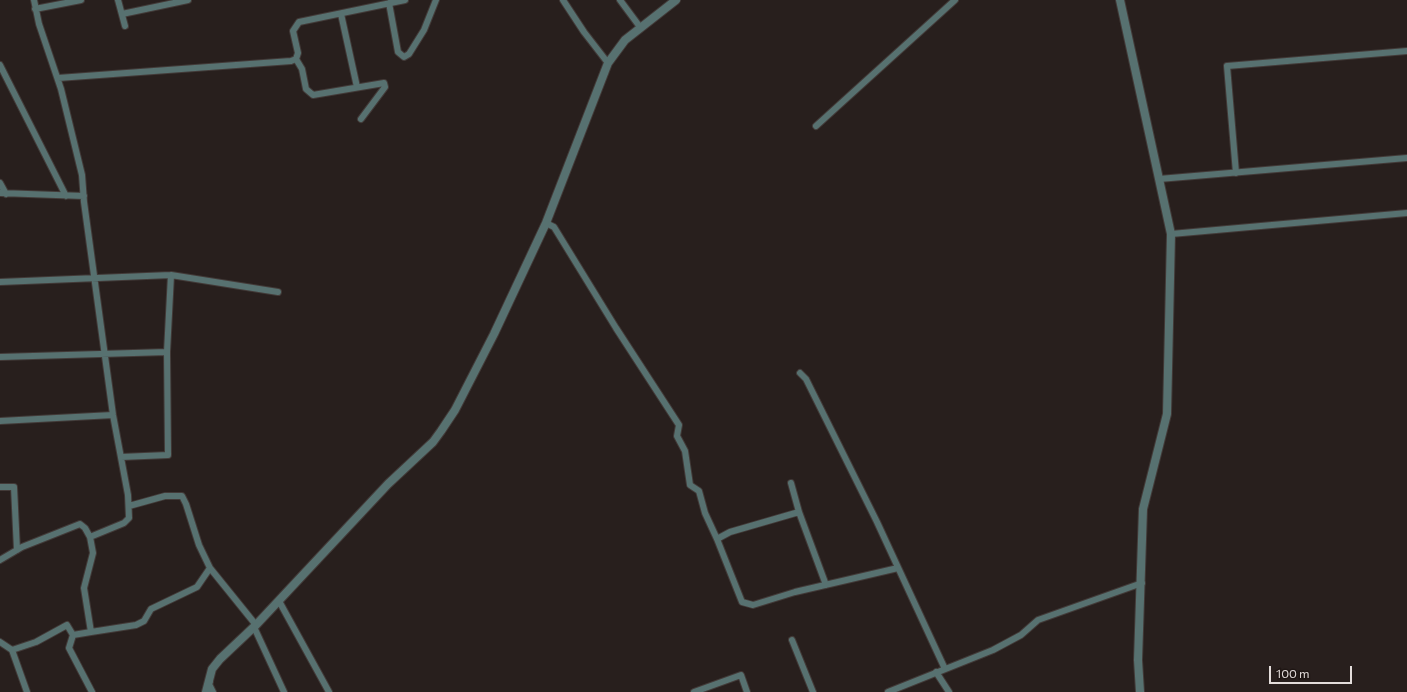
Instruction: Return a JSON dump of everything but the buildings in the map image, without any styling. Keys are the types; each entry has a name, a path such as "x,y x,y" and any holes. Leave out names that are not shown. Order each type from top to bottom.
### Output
{"street":[{"path":"34,0 35,9 58,78 82,175 104,353 129,506 129,518 124,523 90,537"},
{"path":"35,9 81,0"},
{"path":"118,0 125,26"},
{"path":"122,14 188,0"},
{"path":"58,78 291,62 296,59 298,52 293,31 297,23 405,0"},
{"path":"389,3 399,53 404,57 409,54 424,30 436,0"},
{"path":"563,0 584,32 608,63"},
{"path":"620,0 640,28"},
{"path":"206,692 212,669 220,659 255,626 388,484 433,442 441,431 455,410 491,341 546,223 608,63 625,40 676,0"},
{"path":"816,126 955,0"},
{"path":"1120,0 1171,234 1167,414 1143,509 1142,583 1138,660 1140,692"},
{"path":"341,14 357,87"},
{"path":"1236,172 1227,66 1407,51"},
{"path":"296,59 302,69 306,89 310,94 316,95 381,82 386,85 361,119"},
{"path":"0,66 66,196"},
{"path":"1158,179 1407,158"},
{"path":"0,183 3,194 84,196"},
{"path":"1171,234 1407,213"},
{"path":"546,223 554,227 616,328 679,424 677,436 685,451 690,485 699,491 705,513 742,602 753,605 826,584 898,568"},
{"path":"121,457 168,455 167,352 171,275"},
{"path":"0,282 171,275 278,292"},
{"path":"0,357 167,352"},
{"path":"800,373 806,379 898,568 945,669"},
{"path":"0,421 113,415"},
{"path":"791,483 799,512 826,584"},
{"path":"0,487 14,487 17,550"},
{"path":"129,506 165,496 182,496 199,545 210,568 255,626 284,692"},
{"path":"717,539 730,532 799,512"},
{"path":"0,560 17,550 80,524 85,528 90,537 93,553 84,588 91,632"},
{"path":"73,635 136,625 144,621 151,609 197,587 210,568"},
{"path":"888,692 993,650 1021,635 1038,620 1142,583"},
{"path":"279,601 329,692"},
{"path":"12,650 36,642 67,625 73,635 69,648 92,692"},
{"path":"792,640 813,692"},
{"path":"0,642 12,650 27,692"},
{"path":"212,669 209,684 213,692"},
{"path":"936,672 949,692"},
{"path":"694,692 741,675 747,692"},
{"path":"902,686 906,692"}]}
